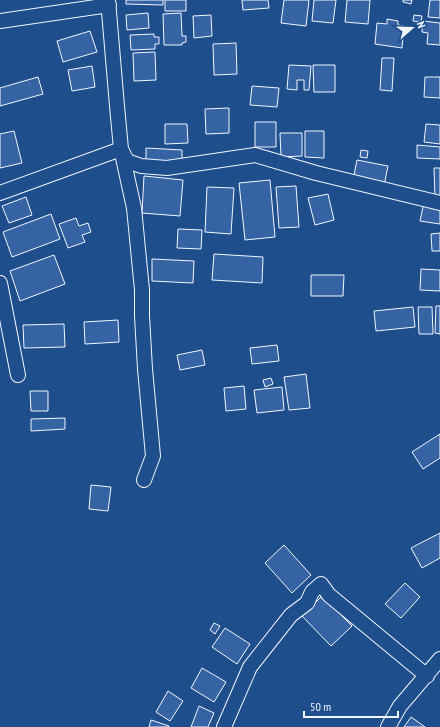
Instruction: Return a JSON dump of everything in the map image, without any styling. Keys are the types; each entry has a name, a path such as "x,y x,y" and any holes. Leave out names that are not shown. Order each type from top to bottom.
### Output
{"street":[{"path":"0,21 109,3 121,149 134,208 142,290 145,369 153,456 144,480"},
{"path":"0,193 121,149"},
{"path":"121,149 127,161 140,166 167,168 255,155 316,173 440,203"},
{"path":"0,283 18,375"},
{"path":"224,727 250,667 291,615 307,602 312,592 321,584 329,595 426,676"},
{"path":"388,727 400,706 440,659"}],"building":[{"path":"126,0 163,0 163,5 126,4"},
{"path":"165,0 186,0 186,11 165,11"},
{"path":"242,0 268,0 269,8 243,10"},
{"path":"284,0 309,0 306,26 281,23"},
{"path":"314,0 336,0 333,23 312,21"},
{"path":"347,0 370,0 368,24 345,22"},
{"path":"403,0 412,0 411,4 403,2"},
{"path":"430,0 440,0 440,18 428,17"},
{"path":"148,13 149,28 127,30 126,15"},
{"path":"181,13 182,36 186,36 186,42 182,43 182,45 164,45 163,14"},
{"path":"211,15 212,36 194,38 193,16"},
{"path":"414,15 422,16 421,22 413,21"},
{"path":"387,19 398,21 398,25 404,26 402,48 375,44 377,23 387,24"},
{"path":"423,21 440,23 440,45 427,44 428,33 422,32"},
{"path":"90,31 97,52 63,62 57,41"},
{"path":"154,34 154,37 159,37 159,44 155,44 155,49 131,50 130,35"},
{"path":"236,43 237,74 214,75 213,44"},
{"path":"155,52 156,80 134,81 133,53"},
{"path":"382,58 394,58 392,91 380,90"},
{"path":"289,65 311,66 309,90 304,90 304,80 297,80 297,90 287,89"},
{"path":"313,65 335,65 335,92 314,92"},
{"path":"92,66 95,87 72,91 68,70"},
{"path":"38,77 43,94 0,106 0,88"},
{"path":"425,77 440,77 440,98 424,97"},
{"path":"252,86 279,88 277,107 250,105"},
{"path":"229,108 229,133 206,134 205,109"},
{"path":"255,122 276,122 276,147 255,147"},
{"path":"165,124 187,124 188,143 165,144"},
{"path":"426,124 440,125 440,144 424,142"},
{"path":"14,131 22,163 0,168 0,134"},
{"path":"305,131 324,131 324,158 305,157"},
{"path":"280,133 302,133 302,156 281,157"},
{"path":"417,145 440,147 440,159 417,158"},
{"path":"146,148 182,150 182,164 146,162"},
{"path":"361,150 368,151 367,158 360,157"},
{"path":"357,160 388,166 384,186 353,180"},
{"path":"434,168 440,168 440,197 435,197"},
{"path":"144,176 183,180 180,216 142,213"},
{"path":"270,180 275,237 245,240 239,183"},
{"path":"296,186 299,227 279,228 276,187"},
{"path":"207,187 234,188 231,234 205,232"},
{"path":"328,194 334,220 315,225 308,198"},
{"path":"26,197 32,215 9,223 2,206"},
{"path":"424,202 440,205 440,224 420,221"},
{"path":"51,214 60,239 12,257 3,232"},
{"path":"76,218 79,226 88,223 91,232 82,235 85,242 68,248 59,224"},
{"path":"178,229 202,230 201,249 177,248"},
{"path":"440,233 440,251 432,251 431,234"},
{"path":"214,254 263,257 262,283 212,280"},
{"path":"54,255 65,284 20,301 10,271"},
{"path":"152,259 194,261 193,283 152,281"},
{"path":"421,269 440,270 440,291 420,290"},
{"path":"311,275 344,275 343,296 311,296"},
{"path":"436,306 440,306 440,334 435,333"},
{"path":"413,307 415,327 376,331 374,311"},
{"path":"418,307 432,307 433,334 419,334"},
{"path":"118,320 119,342 85,344 84,322"},
{"path":"64,324 65,347 24,348 23,325"},
{"path":"277,345 279,361 252,364 250,348"},
{"path":"202,350 205,365 180,370 177,355"},
{"path":"306,374 310,408 289,410 284,377"},
{"path":"271,378 273,384 265,387 263,380"},
{"path":"244,386 246,409 226,411 224,388"},
{"path":"282,387 284,410 257,413 254,390"},
{"path":"30,391 48,391 48,411 31,411"},
{"path":"65,418 65,429 31,431 31,419"},
{"path":"440,434 440,458 423,469 412,452"},
{"path":"91,485 111,487 108,511 89,509"},
{"path":"440,533 440,558 422,568 411,548"},
{"path":"284,545 311,575 292,593 265,563"},
{"path":"405,583 420,597 401,618 385,604"},
{"path":"322,596 352,626 331,646 302,616"},
{"path":"214,623 220,626 215,634 210,630"},
{"path":"225,628 250,644 237,664 212,647"},
{"path":"202,668 226,682 214,702 191,688"},
{"path":"168,691 183,701 170,721 156,712"},
{"path":"199,706 214,713 208,727 191,727"},
{"path":"411,717 425,727 404,727"},
{"path":"151,720 169,726 169,727 149,727"}]}
